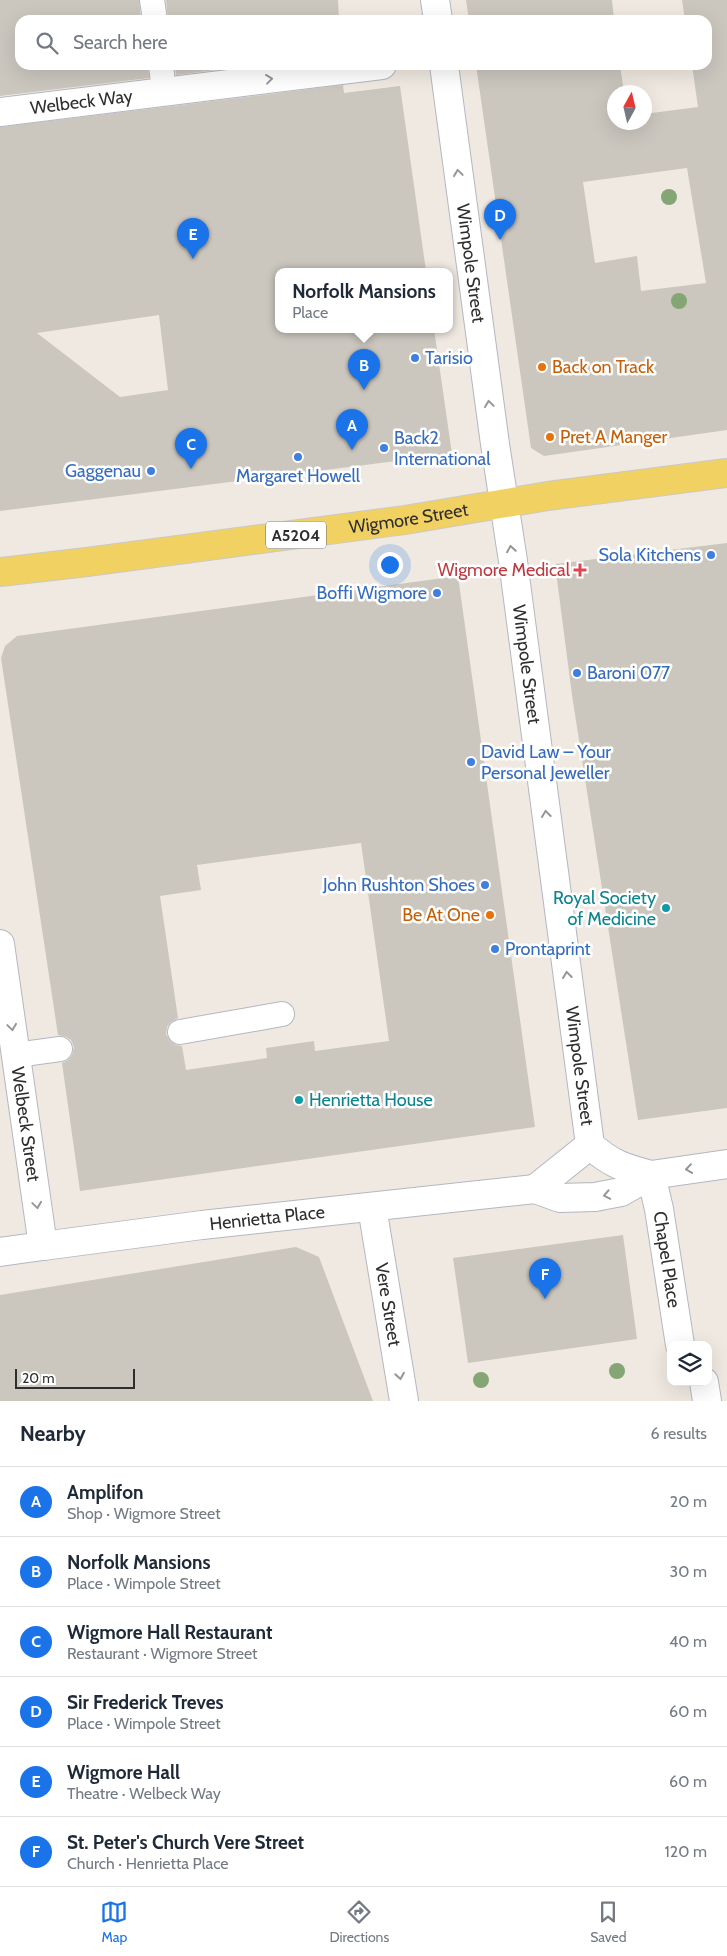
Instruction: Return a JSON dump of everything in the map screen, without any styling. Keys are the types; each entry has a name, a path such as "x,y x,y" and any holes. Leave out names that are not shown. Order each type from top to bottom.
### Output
{"main road":[{"name":"Wigmore Street","path":"0,572 77,564 405,520 548,496 727,473"}],"street":[{"path":"435,0 437,15"},
{"name":"Welbeck Way","path":"0,112 342,70"},
{"name":"Wimpole Street","path":"445,70 513,561 590,1145"},
{"name":"Welbeck Street","path":"0,944 43,1246"},
{"path":"535,1189 590,1145"},
{"name":"Henrietta Place","path":"590,1145 604,1158 626,1168 651,1175"},
{"name":"Henrietta Place","path":"0,1252 202,1225 535,1189 560,1198 595,1198 621,1192 651,1175 727,1164"},
{"name":"Chapel Place","path":"651,1175 679,1341"},
{"name":"Vere Street","path":"372,1207 404,1401"},
{"path":"705,1386 707,1401"}],"lane":[{"path":"152,0 154,15"},
{"path":"162,70 164,92"},
{"path":"180,1032 282,1014"},
{"path":"16,1055 60,1049"}],"building":[{"path":"0,0 139,0 140,15 15,15 15,70 148,70 149,78 0,96"},
{"path":"166,0 338,0 339,15 168,15"},
{"path":"466,0 612,0 614,15 468,15"},
{"path":"682,0 727,0 727,430 544,456 531,448 477,70 621,70 623,85 607,85 607,130 652,130 652,113 698,107 693,70 712,70 712,15 684,15","holes":["687,168 706,283 641,291 637,256 595,263 583,182"]},
{"path":"176,70 215,70 176,75"},
{"path":"343,85 344,93 400,86 426,268 275,268 275,333 435,333 452,454 0,511 0,127","holes":["159,315 168,390 120,397 37,333"]},
{"name":"Royal Society of Medicine","path":"727,543 727,1108 638,1120 572,695 555,564"},
{"path":"458,576 535,1127 80,1191 62,1063 72,1055 74,1047 71,1040 58,1035 1,658 5,646 17,636","holes":["361,843 389,1041 315,1051 314,1041 266,1048 267,1058 186,1070 182,1046 170,1041 166,1034 167,1027 178,1018 160,896 201,890 197,865"]},
{"path":"623,1235 637,1339 468,1363 453,1258"},
{"path":"296,1247 319,1257 373,1401 0,1401 0,1295"}],"place":[{"name":"Sir Frederick Treves","path":"500,240"},
{"name":"Wigmore Hall","path":"193,259"},
{"name":"Tarisio","path":"415,358"},
{"name":"Back on Track","path":"542,367"},
{"name":"Norfolk Mansions","path":"364,390"},
{"name":"Pret A Manger","path":"550,437"},
{"name":"Back2 International","path":"384,448"},
{"name":"Amplifon","path":"352,450"},
{"name":"Margaret Howell","path":"298,457"},
{"name":"Wigmore Hall Restaurant","path":"191,469"},
{"name":"Gaggenau","path":"151,471"},
{"name":"Sola Kitchens","path":"711,555"},
{"name":"Wigmore Medical","path":"580,570"},
{"name":"Boffi Wigmore","path":"437,593"},
{"name":"Baroni 077","path":"577,673"},
{"name":"David Law – Your Personal Jeweller","path":"471,762"},
{"name":"John Rushton Shoes","path":"485,885"},
{"name":"Royal Society of Medicine","path":"666,908"},
{"name":"Be At One","path":"490,915"},
{"name":"Prontaprint","path":"495,949"},
{"name":"Henrietta House","path":"299,1100"},
{"name":"St. Peter's Church Vere Street","path":"545,1299"}]}
